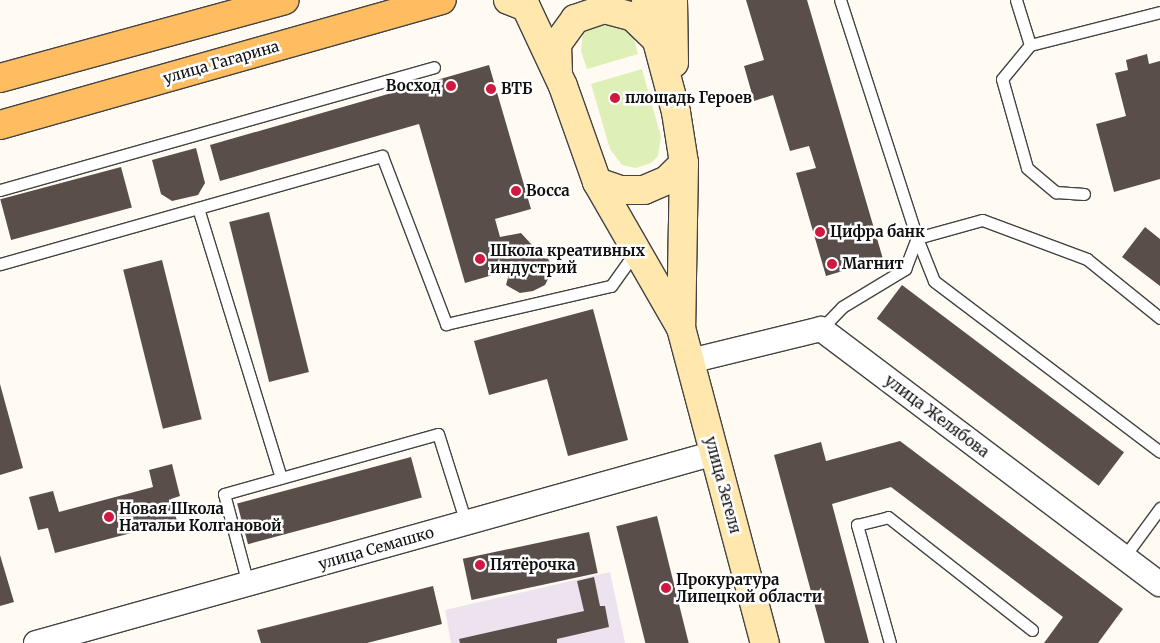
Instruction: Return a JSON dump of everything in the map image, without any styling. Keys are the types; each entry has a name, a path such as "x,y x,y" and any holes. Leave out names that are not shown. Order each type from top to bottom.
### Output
{"main road":[{"name":"улица Гагарина","path":"0,125 442,0"},
{"path":"508,0 526,7 558,74 597,182 681,328"},
{"path":"646,0 676,112 684,163 681,328"},
{"path":"673,0 676,112"},
{"path":"0,78 272,2"},
{"path":"558,74 557,44 575,19 604,9 633,17 657,40"},
{"path":"597,182 620,190 644,190 667,180 684,163"},
{"name":"улица Зегеля","path":"681,328 765,643"}],"street":[{"path":"690,362 820,329"},
{"name":"улица Желябова","path":"820,329 1160,584"},
{"name":"улица Семашко","path":"36,643 715,453"}],"lane":[{"path":"840,0 917,238 934,281 1160,452"},
{"path":"1016,0 1030,45"},
{"path":"1084,194 1056,192 1027,168 1002,79 1030,45 1160,12"},
{"path":"0,190 434,67"},
{"path":"0,264 382,156 446,324 611,286 636,251"},
{"path":"198,208 281,478"},
{"path":"917,238 982,220 1087,259 1160,318"},
{"path":"820,329 842,307 904,269 917,238"},
{"path":"248,584 224,494 438,434 466,522"},
{"path":"1124,557 1160,508"},
{"path":"890,643 857,524 888,517 1032,630"}],"shaded area":[{"path":"610,572 625,643 451,643 445,610"}],"green space":[{"path":"595,20 620,20 633,36 638,54 587,69 581,51 583,30"},
{"path":"642,69 661,137 658,156 651,163 636,168 622,165 610,149 591,84"}],"building":[{"path":"746,0 807,0 883,259 826,276 796,173 816,168 809,146 790,151 773,95 754,101 744,66 764,60"},
{"path":"1147,54 1149,64 1160,61 1160,179 1114,192 1096,124 1126,116 1115,73 1128,70 1126,60"},
{"path":"489,65 531,209 495,219 500,237 521,233 532,245 544,250 553,269 545,285 533,291 520,293 506,285 510,270 465,283 419,124 220,181 210,145"},
{"path":"196,148 205,183 198,195 172,201 161,194 152,160"},
{"path":"121,167 132,208 11,240 0,199"},
{"path":"269,212 309,372 269,382 229,222"},
{"path":"1145,227 1160,239 1160,286 1122,257"},
{"path":"162,260 202,419 163,429 123,270"},
{"path":"902,285 1124,452 1099,486 877,319"},
{"path":"593,309 628,440 568,456 547,379 489,395 474,341"},
{"path":"0,384 23,468 0,475"},
{"path":"900,441 1123,609 1098,643 1044,643 1063,617 891,487 832,504 869,643 825,643 774,455 821,442 826,461"},
{"path":"411,457 422,498 248,544 237,504"},
{"path":"172,464 180,496 171,499 177,521 55,553 48,528 38,530 29,497 53,491 59,512 153,487 149,470"},
{"path":"657,516 689,643 645,643 616,526"},
{"path":"589,532 598,573 472,600 463,559"},
{"path":"0,555 14,602 0,606"},
{"path":"594,577 600,606 605,606 609,627 557,639 557,643 460,643 459,639 584,611 577,581"},
{"path":"433,586 442,624 367,643 261,643 257,630"}],"place":[{"name":"Восход","path":"451,86"},
{"name":"ВТБ","path":"491,89"},
{"name":"площадь Героев","path":"615,98"},
{"name":"Bocca","path":"516,191"},
{"name":"Цифра банк","path":"820,232"},
{"name":"Школа креативных индустрий","path":"480,259"},
{"name":"Магнит","path":"832,264"},
{"name":"Новая Школа Натальи Колгановой","path":"109,517"},
{"name":"Пятёрочка","path":"480,565"},
{"name":"Прокуратура Липецкой области","path":"666,588"}]}
